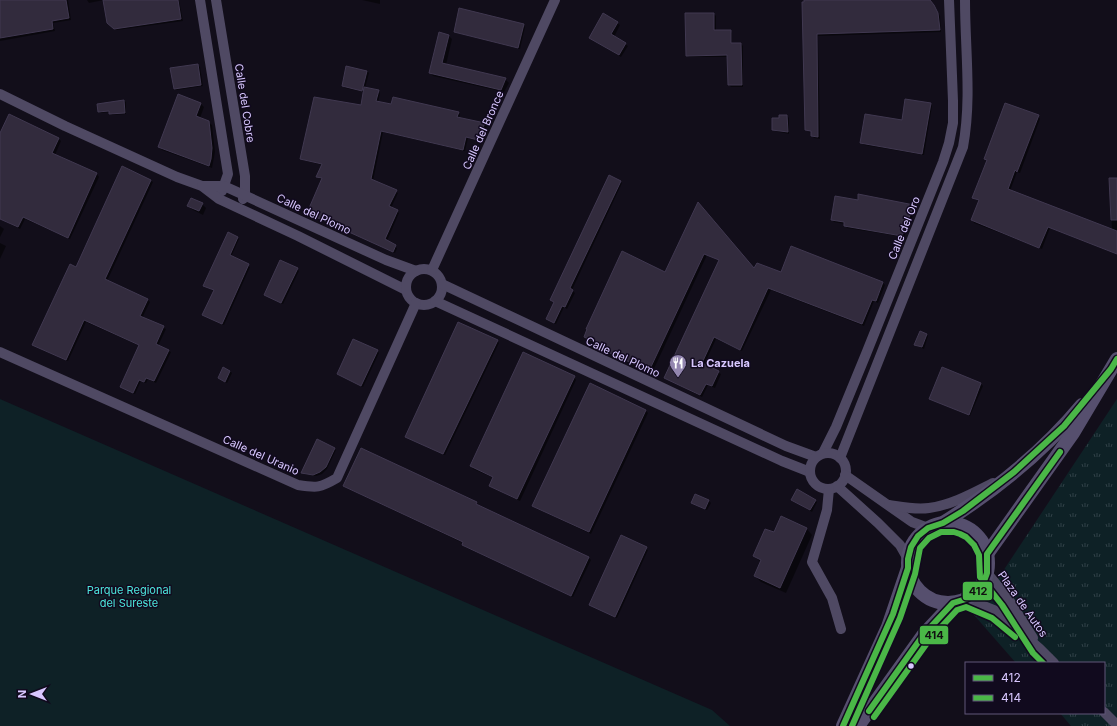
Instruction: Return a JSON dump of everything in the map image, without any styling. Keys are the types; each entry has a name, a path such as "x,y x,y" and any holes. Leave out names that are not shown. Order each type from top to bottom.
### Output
{"main road":[{"path":"843,726 888,626 908,564 911,547 918,536 928,528 944,523 963,511 1014,472 1064,426 1114,364"},
{"path":"987,554 1073,433 1114,364"},
{"path":"858,726 924,634 960,601 976,593 983,584 987,573 987,554 983,544 976,534 966,527 944,523"},
{"path":"908,564 913,583 923,595 938,602 960,601"}],"street":[{"path":"200,0 228,174 219,199"},
{"name":"Calle del Cobre","path":"216,0 245,176 245,195 240,209"},
{"name":"Calle del Bronce","path":"432,270 555,0"},
{"name":"Calle del Oro","path":"820,455 836,427 943,162 949,143 953,123 953,102 949,0"},
{"path":"840,458 963,147 967,124 968,102 965,0"},
{"name":"Calle del Plomo","path":"0,94 177,177 202,186 219,199 380,275 406,290"},
{"name":"Calle del Plomo","path":"202,186 224,186 386,260 416,271"},
{"path":"421,269 432,270 440,279 442,291 435,301 429,304 423,305 416,303 411,300 406,290 407,282 410,276 416,271 421,269"},
{"name":"Calle del Plomo","path":"442,284 786,446 820,455"},
{"path":"435,301 782,461 810,472"},
{"name":"Calle del Uranio","path":"0,352 298,484 316,488 337,478 416,303"},
{"path":"841,629 832,598 812,562 833,488 842,482 845,475 845,466 840,458 835,454 830,453 820,455 813,461 810,472 813,481 820,487 833,488 863,508 900,545 908,564"},
{"path":"888,505 924,508 949,504 1014,472"},
{"path":"845,475 912,522 928,528"},
{"name":"Plaza de Autos","path":"987,573 1009,600 1040,648"},
{"name":"Plaza de Autos","path":"960,601 996,611 1040,648 1053,662"},
{"path":"1105,713 1117,725"}],"green space":[{"name":"Parque Regional del Sureste","path":"0,399 712,710 730,726 0,726"},
{"path":"1117,399 1117,726 1071,726 1061,714 1105,714 1105,662 1015,662 974,615"}],"building":[{"path":"0,0 66,0 69,18 52,21 53,29 0,38"},
{"path":"103,0 178,0 181,19 114,29 107,23"},
{"path":"804,0 930,0 938,13 940,30 817,34 818,137 811,136 811,131 805,130 802,2 804,2"},
{"path":"459,8 524,24 518,48 454,32"},
{"path":"603,13 618,22 611,34 626,43 619,55 589,38"},
{"path":"685,13 714,13 714,30 731,30 731,43 741,43 742,85 728,85 727,55 686,56"},
{"path":"439,32 449,35 442,63 506,78 501,90 429,73"},
{"path":"198,64 201,85 174,89 170,68"},
{"path":"346,66 367,71 362,91 342,86"},
{"path":"364,87 379,90 376,101 391,104 393,97 459,112 457,117 485,123 478,140 466,137 463,150 381,131 371,179 397,190 389,206 398,210 385,239 396,245 393,252 307,213 322,178 316,177 322,164 300,159 314,97 361,105"},
{"path":"178,94 201,103 196,116 209,121 212,148 209,166 158,147"},
{"path":"905,99 931,103 922,154 860,143 865,114 902,120"},
{"path":"124,100 125,113 109,114 109,111 98,112 97,104"},
{"path":"1005,103 1039,115 1017,172 1015,170 1008,189 1117,231 1117,254 1048,227 1039,248 971,220 979,200 972,198 987,160 984,159"},
{"path":"9,114 59,138 52,153 97,173 68,238 23,217 18,227 0,219 0,133"},
{"path":"779,115 787,115 788,132 772,130 772,118 779,118"},
{"path":"122,166 151,180 105,279 148,299 140,316 164,326 156,344 169,350 154,381 146,378 144,382 139,380 133,393 120,387 139,345 84,320 66,360 32,345 70,264 76,267"},
{"path":"609,175 621,181 570,288 573,290 565,307 562,306 554,323 546,319 554,302 550,300"},
{"path":"1109,178 1117,178 1117,220 1111,220"},
{"path":"858,194 914,205 902,236 844,226 844,222 831,220 835,196 858,200"},
{"path":"191,198 203,203 199,211 187,206"},
{"path":"698,202 754,268 757,263 781,272 791,246 883,282 876,301 872,300 862,324 768,288 740,350 714,337 702,363 719,371 712,386 706,384 700,395 664,378 719,260 704,254 649,371 595,346 597,343 584,337 586,329 622,251 665,272"},
{"path":"228,232 238,237 230,255 249,264 222,324 202,315 214,290 203,286"},
{"path":"280,260 298,268 281,303 264,295"},
{"path":"458,322 498,340 443,454 405,437"},
{"path":"920,331 927,334 922,347 914,345"},
{"path":"353,339 378,350 361,386 337,374"},
{"path":"523,352 575,376 517,499 489,486 493,477 470,466"},
{"path":"223,367 230,371 225,382 218,378"},
{"path":"942,367 981,383 969,415 929,399"},
{"path":"590,383 646,410 589,532 532,506"},
{"path":"317,439 335,448 326,467 320,472 313,475 301,473"},
{"path":"361,448 477,502 476,504 589,557 571,596 462,545 463,542 343,486"},
{"path":"797,489 816,500 810,510 791,500"},
{"path":"695,494 709,500 705,509 691,503"},
{"path":"781,516 807,528 780,588 754,576 761,560 753,556 765,529 774,532"},
{"path":"621,535 647,547 615,617 589,605"}],"transit line":[{"name":"412","path":"843,726 893,614 908,568 908,559 911,547 918,536 928,528 943,523 963,511 1014,472 1064,426 1111,369 1117,359"},
{"name":"412","path":"869,711 924,634 953,603 966,599 976,593 983,584 987,573 987,554 1060,452"},
{"name":"414","path":"852,726 900,618 915,574 920,548 929,538 941,532 954,532 960,534 966,537 974,545 979,555 980,577 1002,605 1033,653 1042,662"},
{"name":"414","path":"874,717 930,639 957,610 966,607 992,618 1015,637"}],"place":[{"name":"La Cazuela","path":"678,378"}]}
